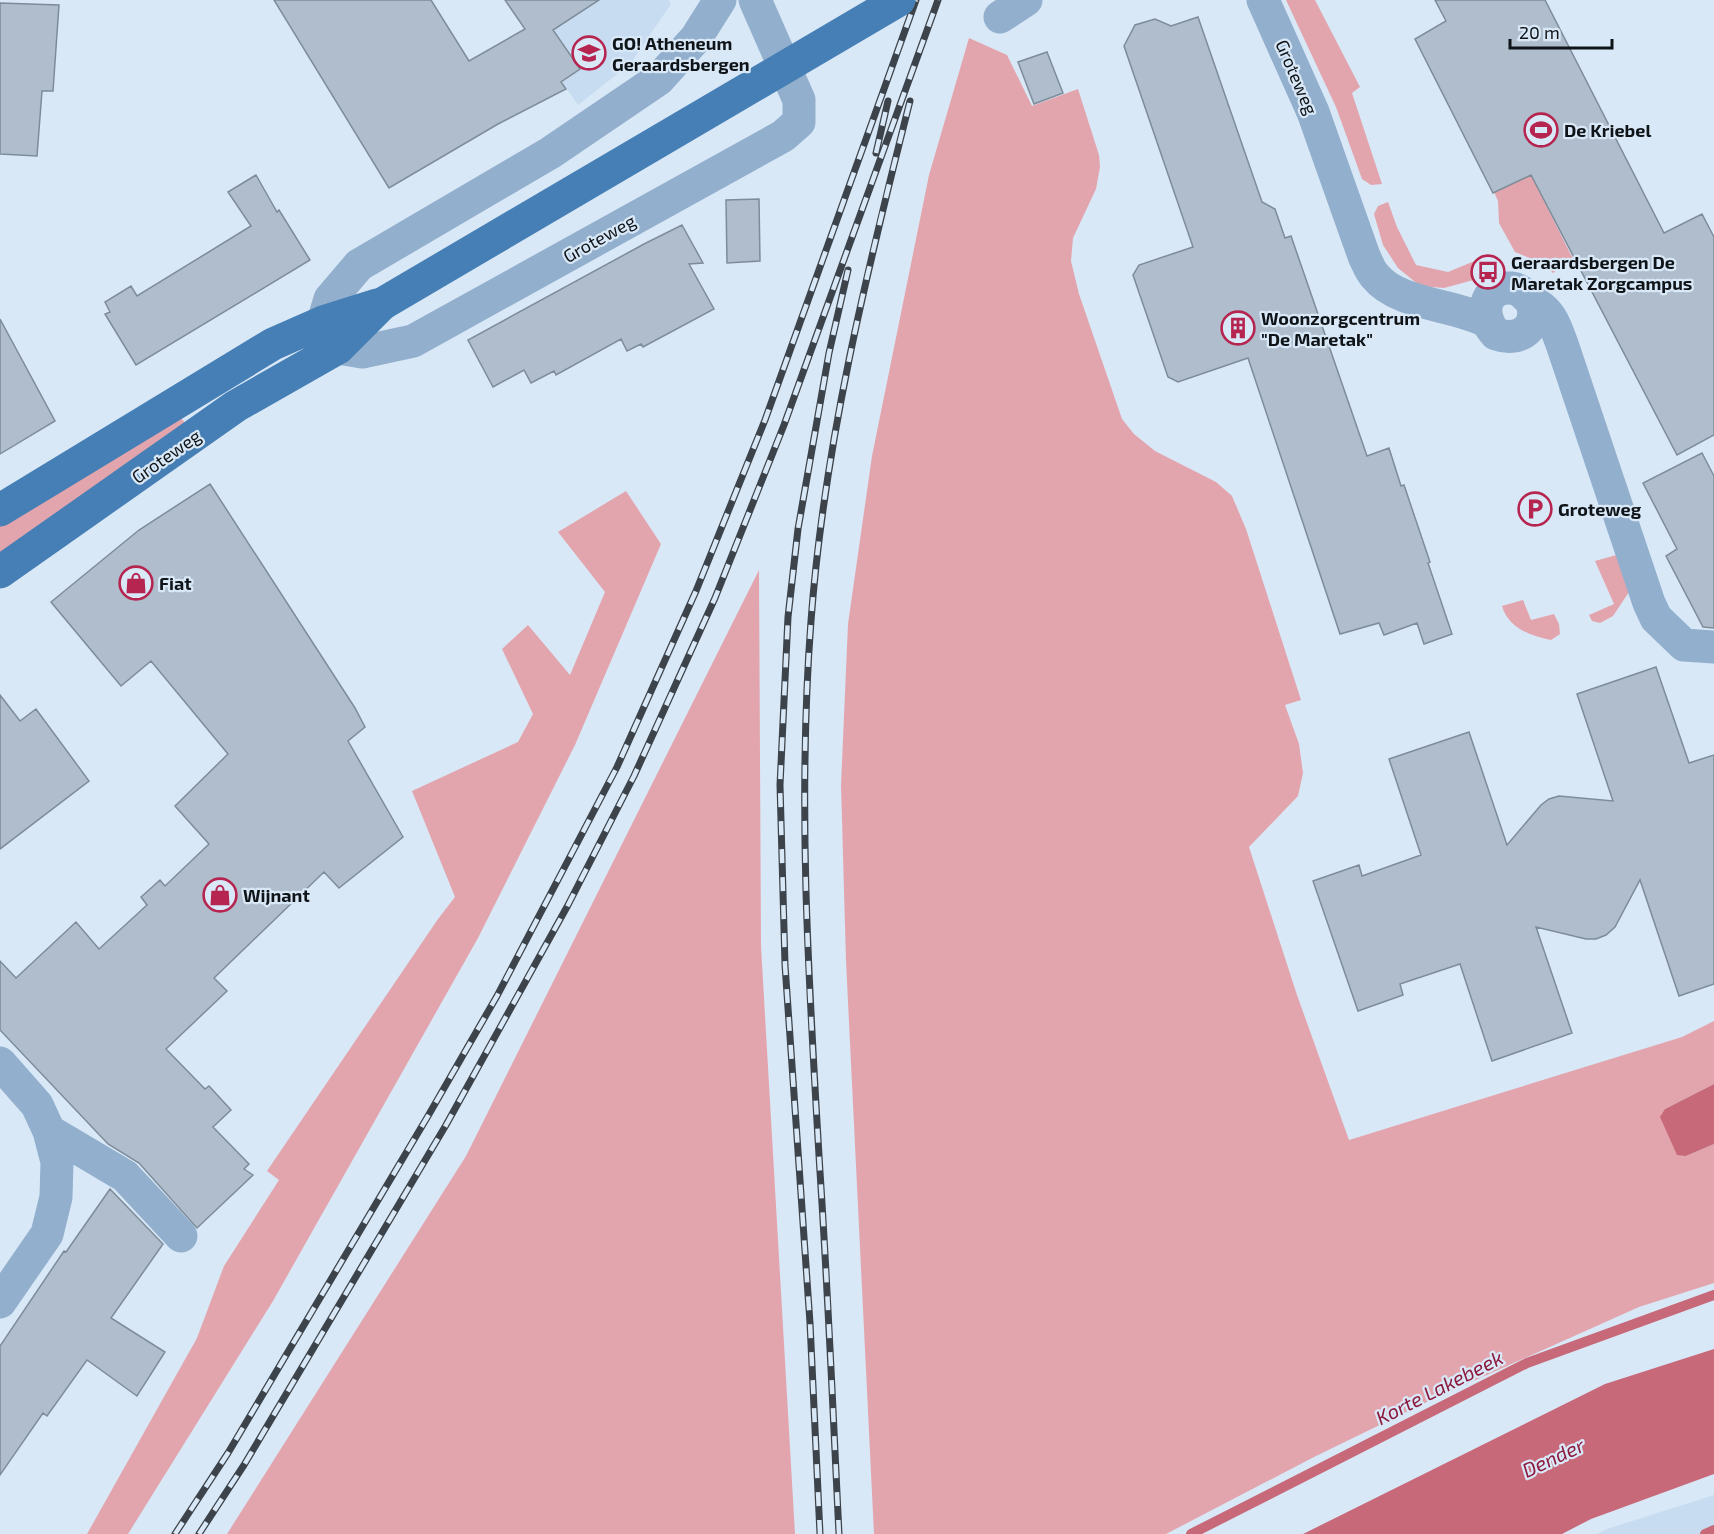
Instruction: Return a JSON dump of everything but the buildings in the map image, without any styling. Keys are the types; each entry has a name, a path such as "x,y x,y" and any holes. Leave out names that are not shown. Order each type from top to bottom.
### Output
{"main road":[{"name":"Groteweg","path":"0,572 236,406 330,335 899,0"},
{"name":"Groteweg","path":"0,510 273,344 330,335"}],"street":[{"path":"330,335 330,299 359,265 550,153 659,79 696,38 720,0"},
{"name":"Groteweg","path":"330,335 362,352 413,341 783,136 799,122 799,100 755,0"},
{"name":"Groteweg","path":"1263,0 1312,112 1364,256 1375,277 1398,294 1435,306 1488,309 1496,334 1512,337 1534,331 1544,331 1554,334 1562,344"},
{"path":"1488,309 1503,288 1511,288 1519,290 1551,318 1656,618 1684,645 1714,647"},
{"path":"1520,335 1532,324 1534,316 1531,300"},
{"path":"0,1063 37,1105 49,1131 57,1162 56,1197 47,1234 0,1302"},
{"path":"49,1131 125,1176 181,1236"}],"shaded area":[{"name":"GO! Atheneum Geraardsbergen","path":"505,0 669,0 671,4 630,64 578,105"},
{"path":"1286,0 1315,0 1360,87 1352,93 1382,184 1371,185 1362,179 1336,107"},
{"path":"969,38 1007,55 1032,106 1078,89 1099,155 1100,167 1096,189 1073,238 1071,261 1079,294 1122,419 1134,434 1155,451 1216,482 1232,496 1246,529 1301,700 1285,705 1299,744 1303,773 1298,796 1249,847 1297,995 1349,1140 1682,1037 1714,1021 1714,1084 1665,1109 1686,1156 1714,1144 1714,1283 1639,1307 1431,1400 1314,1457 1166,1534 874,1534 846,961 841,785 848,624 872,456 929,175"},
{"path":"1531,175 1573,259 1553,273 1544,264 1515,252 1499,223 1498,201 1494,192"},
{"path":"1388,202 1397,227 1416,265 1448,272 1477,260 1483,263 1484,274 1481,278 1444,288 1420,286 1398,268 1383,245 1374,214 1378,206"},
{"path":"181,418 186,424 0,557 0,523"},
{"path":"626,491 661,544 575,745 478,938 273,1301 128,1534 87,1534 197,1338 224,1266 279,1180 267,1171 455,897 412,791 518,742 533,714 502,649 528,625 570,675 605,592 558,532"},
{"path":"1620,554 1629,592 1613,616 1600,623 1592,621 1589,615 1614,604 1595,561"},
{"path":"759,570 761,946 795,1534 227,1534 466,1156"},
{"path":"1523,600 1531,620 1554,614 1559,624 1560,634 1551,640 1536,636 1521,630 1509,620 1502,606"},
{"path":"1714,1495 1714,1534 1597,1534 1607,1529"}],"water":[{"path":"1714,1084 1714,1144 1686,1156 1677,1155 1660,1117 1665,1109"},
{"name":"Dender","path":"1714,1349 1714,1474 1591,1519 1562,1534 1303,1534 1605,1384"}],"waterway":[{"name":"Korte Lakebeek","path":"1191,1534 1527,1363 1714,1295"},
{"path":"1705,1534 1714,1530"}],"railway":[{"path":"175,1534 228,1453 428,1116 497,996 617,767 696,591 765,420 916,0"},
{"path":"199,1534 244,1465 446,1125 568,905 634,776 715,598 784,425 938,0"},
{"path":"876,153 888,101"},
{"path":"839,1534 806,896 807,690 817,555 837,424 863,294 910,101"},
{"path":"820,1534 810,1323 785,965 780,785 788,617 798,529 829,353 848,270"}],"place":[{"name":"GO! Atheneum Geraardsbergen","path":"589,53"},
{"name":"De Kriebel","path":"1541,130"},
{"name":"Geraardsbergen De Maretak Zorgcampus","path":"1488,272"},
{"name":"Woonzorgcentrum \"De Maretak\"","path":"1238,328"},
{"name":"Groteweg","path":"1535,509"},
{"name":"Fiat","path":"136,583"},
{"name":"Wijnant","path":"220,895"}]}
